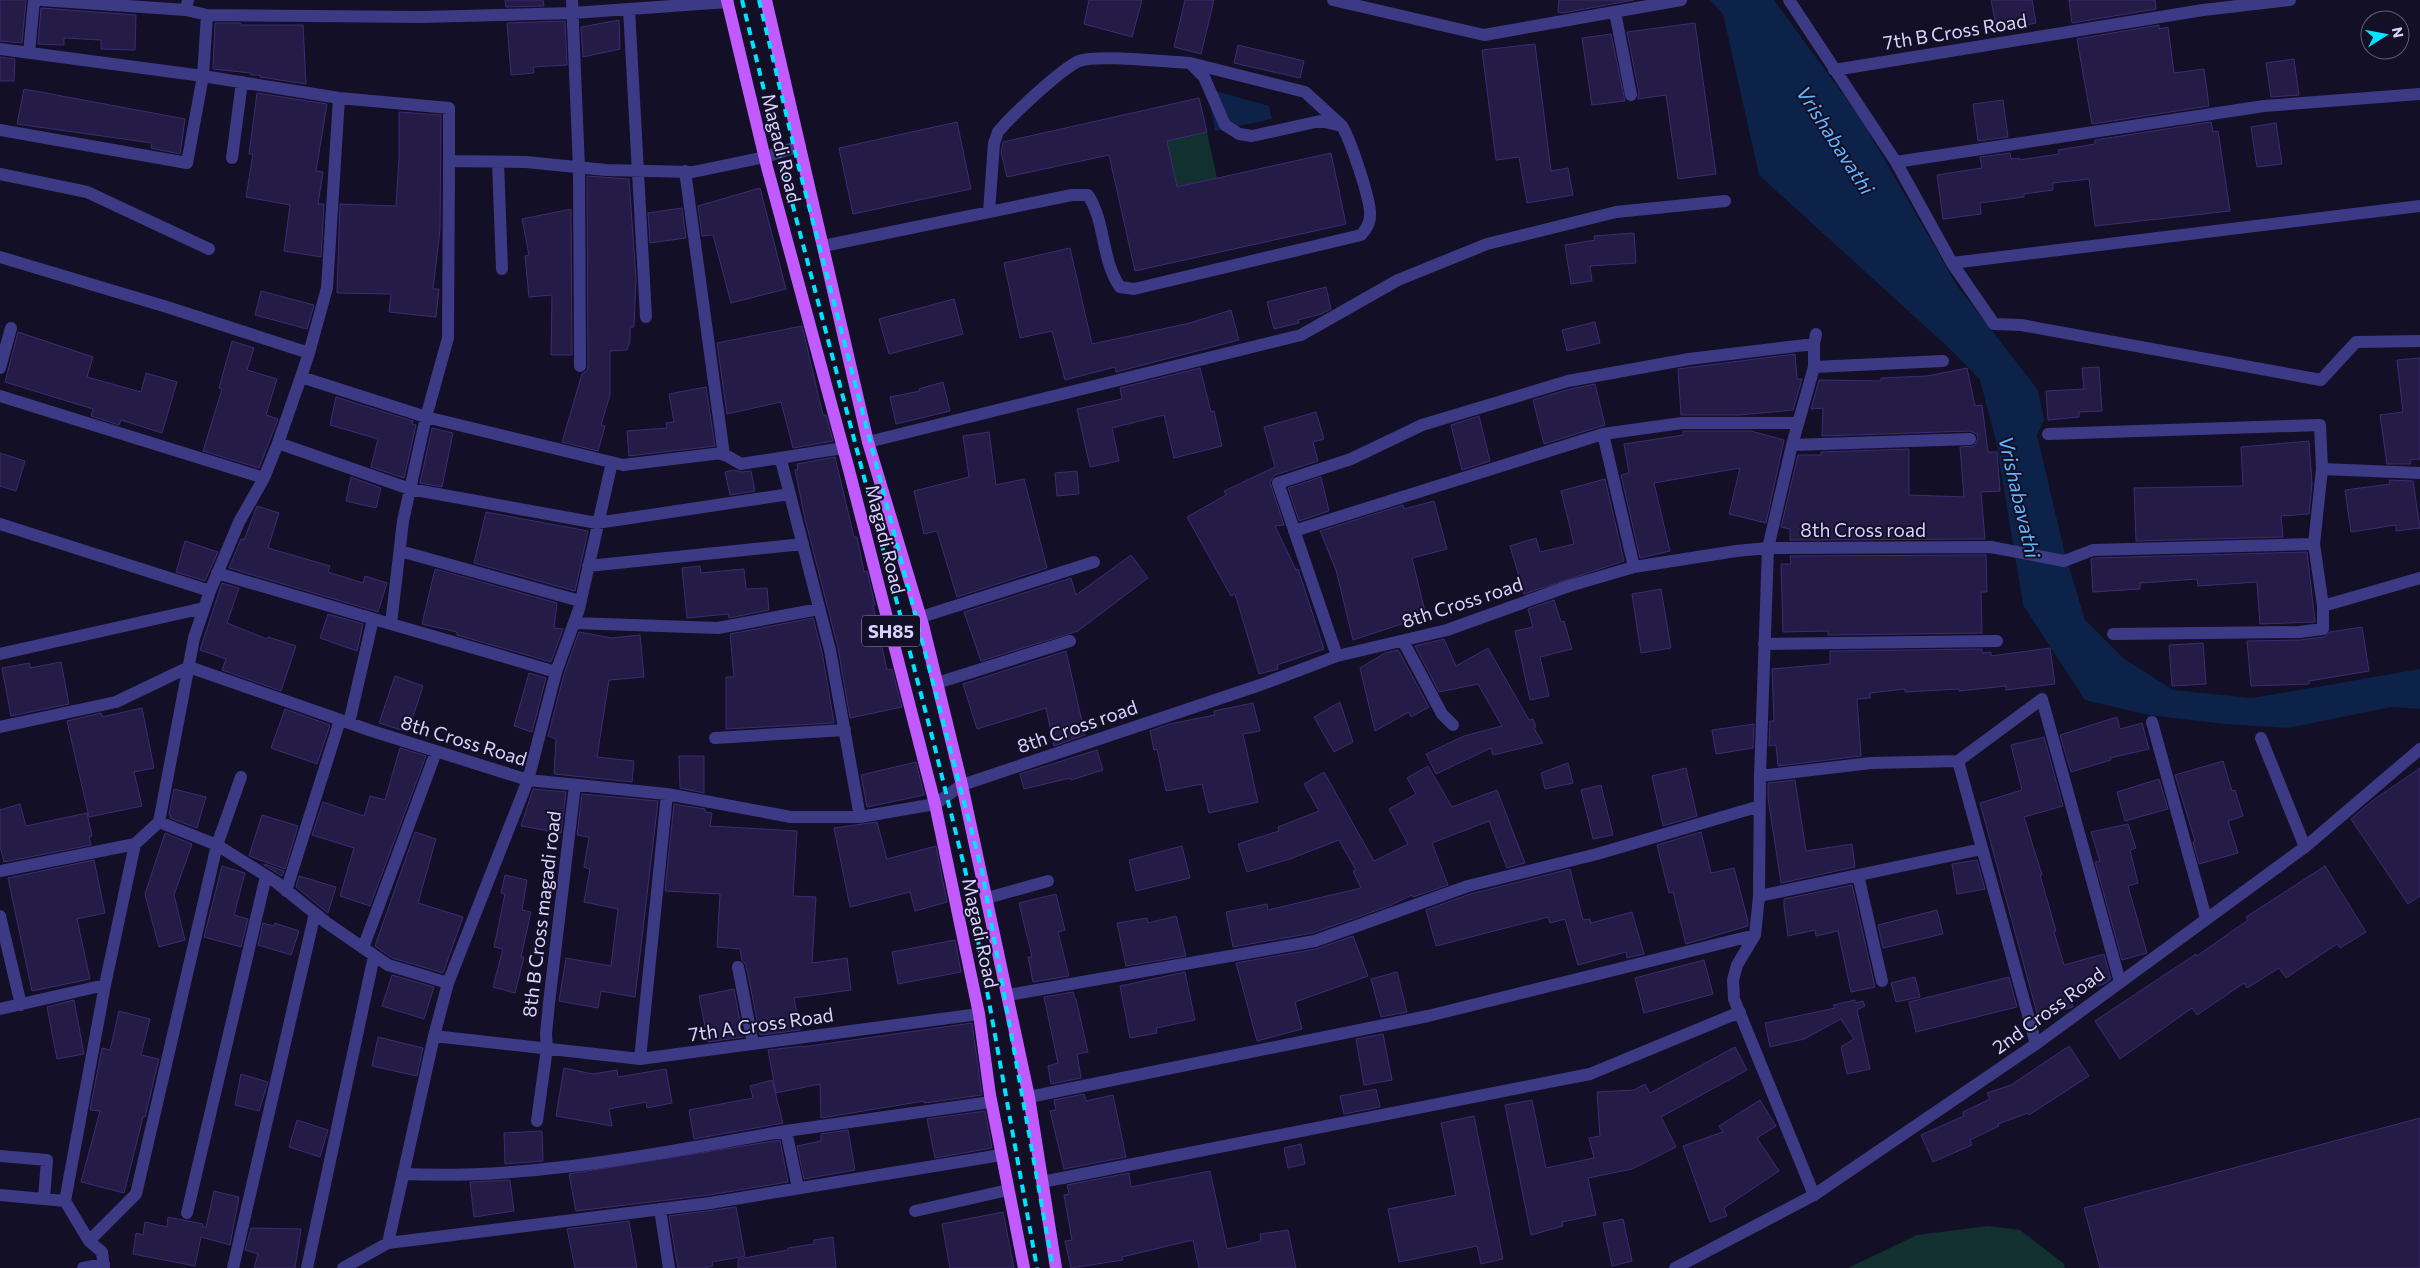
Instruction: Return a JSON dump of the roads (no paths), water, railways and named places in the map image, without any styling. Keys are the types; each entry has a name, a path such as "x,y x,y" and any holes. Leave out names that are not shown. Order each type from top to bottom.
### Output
{"main road":[{"name":"Magadi Road","path":"766,0 868,442 921,617 962,785 1029,1097 1056,1268"},
{"name":"Magadi Road","path":"727,1 765,157 935,804 979,1014 991,1102 1024,1268"}],"street":[{"path":"29,53 34,0"},
{"path":"41,0 187,5 207,16 421,17 573,6 629,9 727,1"},
{"path":"1333,0 1484,35 1681,0"},
{"path":"1789,0 1896,162 1952,263 1994,324 2021,325 2321,380 2356,342 2420,341"},
{"name":"7th B Cross Road","path":"1834,70 2203,10 2290,0"},
{"path":"573,6 579,168 580,366"},
{"path":"629,9 646,317"},
{"path":"1616,12 1631,95"},
{"path":"0,130 187,163 204,76 207,16"},
{"path":"0,49 204,76 339,98 449,108 448,338 426,417 410,488 391,624"},
{"path":"823,246 989,212 1072,195 1088,195 1096,207 1113,277 1120,287 1134,289 1361,235 1368,226 1371,213 1350,140 1342,126 1305,92 1190,63 1102,59 1079,61 1060,74 998,132 994,143 989,212"},
{"path":"1190,63 1204,77 1226,126 1239,134 1252,136 1320,121 1342,126"},
{"path":"232,158 242,82"},
{"path":"1896,162 2264,106 2420,94"},
{"path":"0,871 135,844 159,822 194,638 217,574 240,522 264,478 278,443 309,353 327,288 339,98"},
{"path":"449,161 498,162 638,171 685,171 765,157 800,146"},
{"path":"498,162 502,269"},
{"path":"685,171 724,455"},
{"path":"0,174 87,192 209,249"},
{"path":"868,442 1301,335 1398,280 1487,244 1616,212 1725,201"},
{"path":"1952,263 2420,206"},
{"path":"0,256 309,353"},
{"path":"0,368 11,328"},
{"path":"1337,656 1278,483 1351,459 1422,425 1568,380 1815,339 1814,367 1792,445 1768,548 1760,776 1759,896 1755,935 1737,965 1733,980 1734,998 1814,1195"},
{"path":"1814,367 1943,361"},
{"path":"301,377 426,417 624,465 724,455 741,464 781,460 843,448"},
{"path":"0,396 264,478"},
{"path":"1294,531 1603,434 1682,423 1798,423"},
{"path":"2048,434 2320,425 2322,470 2314,544 2323,606 2323,628 2299,632 2113,634"},
{"path":"1603,434 1634,567"},
{"path":"1792,445 1970,439"},
{"path":"278,443 410,488 597,523 790,494"},
{"path":"781,460 830,650 860,817"},
{"path":"388,1243 434,1036 448,983 528,780 556,672 580,601 612,462"},
{"path":"2322,470 2420,473"},
{"path":"0,524 210,591"},
{"path":"588,566 803,544"},
{"name":"8th Cross road","path":"935,804 962,785 1260,685 1337,656 1403,642 1447,630 1569,586 1634,567 1736,551 1768,548 1991,547 2064,561 2093,550 2314,544"},
{"path":"400,550 580,601"},
{"path":"921,617 1094,562"},
{"path":"217,574 556,672"},
{"path":"2323,606 2420,578"},
{"path":"0,654 204,608"},
{"path":"574,623 718,628 819,608"},
{"path":"286,890 345,722 373,618"},
{"path":"937,683 1070,641"},
{"path":"1764,644 1997,641"},
{"path":"1403,642 1442,714 1453,725"},
{"path":"0,727 116,702 188,667"},
{"name":"8th Cross Road","path":"188,667 345,722 528,780 667,794 791,817 860,817 935,804"},
{"path":"1760,776 1871,763 1958,761 2042,699 2120,982"},
{"path":"2152,722 2206,918"},
{"path":"715,738 845,730"},
{"path":"2261,738 2305,847"},
{"name":"2nd Cross Road","path":"1675,1268 1814,1195 2036,1044 2305,847 2420,749"},
{"path":"363,948 436,752"},
{"path":"1958,761 2036,1044"},
{"path":"89,1241 136,1194 217,845 241,777"},
{"name":"8th B Cross magadi road","path":"537,1122 547,1048 548,1011 575,785"},
{"path":"640,1059 667,794"},
{"path":"1008,995 1314,941 1468,886 1597,854 1760,806"},
{"path":"159,822 217,845 286,890 388,965 448,983"},
{"path":"83,1268 104,1266 102,1252 89,1241 65,1201 105,985 135,844"},
{"path":"1759,896 1982,849"},
{"path":"1858,875 1882,981"},
{"path":"186,1212 266,876"},
{"path":"987,898 1048,881"},
{"path":"233,1268 315,913"},
{"path":"0,916 22,1005"},
{"path":"1029,1097 1428,1016 1755,935"},
{"path":"307,1268 374,956"},
{"path":"738,967 752,1044"},
{"path":"0,1010 105,985"},
{"path":"1042,1182 1590,1074 1740,1012"},
{"name":"7th A Cross Road","path":"434,1036 640,1059 979,1014"},
{"path":"404,1174 453,1177 604,1162 786,1132 991,1102"},
{"path":"786,1132 798,1188"},
{"path":"343,1268 388,1243 660,1209 1001,1155"},
{"path":"0,1156 47,1160 44,1198"},
{"path":"915,1210 1008,1190"},
{"path":"0,1195 65,1201"},
{"path":"660,1209 669,1268"}],"water":[{"name":"Vrishabavathi","path":"1710,0 1774,0 1861,119 1958,287 2038,390 2044,420 2037,435 2065,554 2085,620 2123,658 2173,690 2252,698 2420,669 2420,709 2392,707 2288,728 2225,724 2148,715 2085,700 2023,605 1996,441 1980,380 1950,349 1759,175 1723,14"},
{"path":"1208,89 1269,106 1272,119 1215,131"}],"railway":[{"path":"742,0 784,172 933,740 966,874 1037,1268"},
{"path":"759,0 799,168 982,871 1053,1268"}]}
